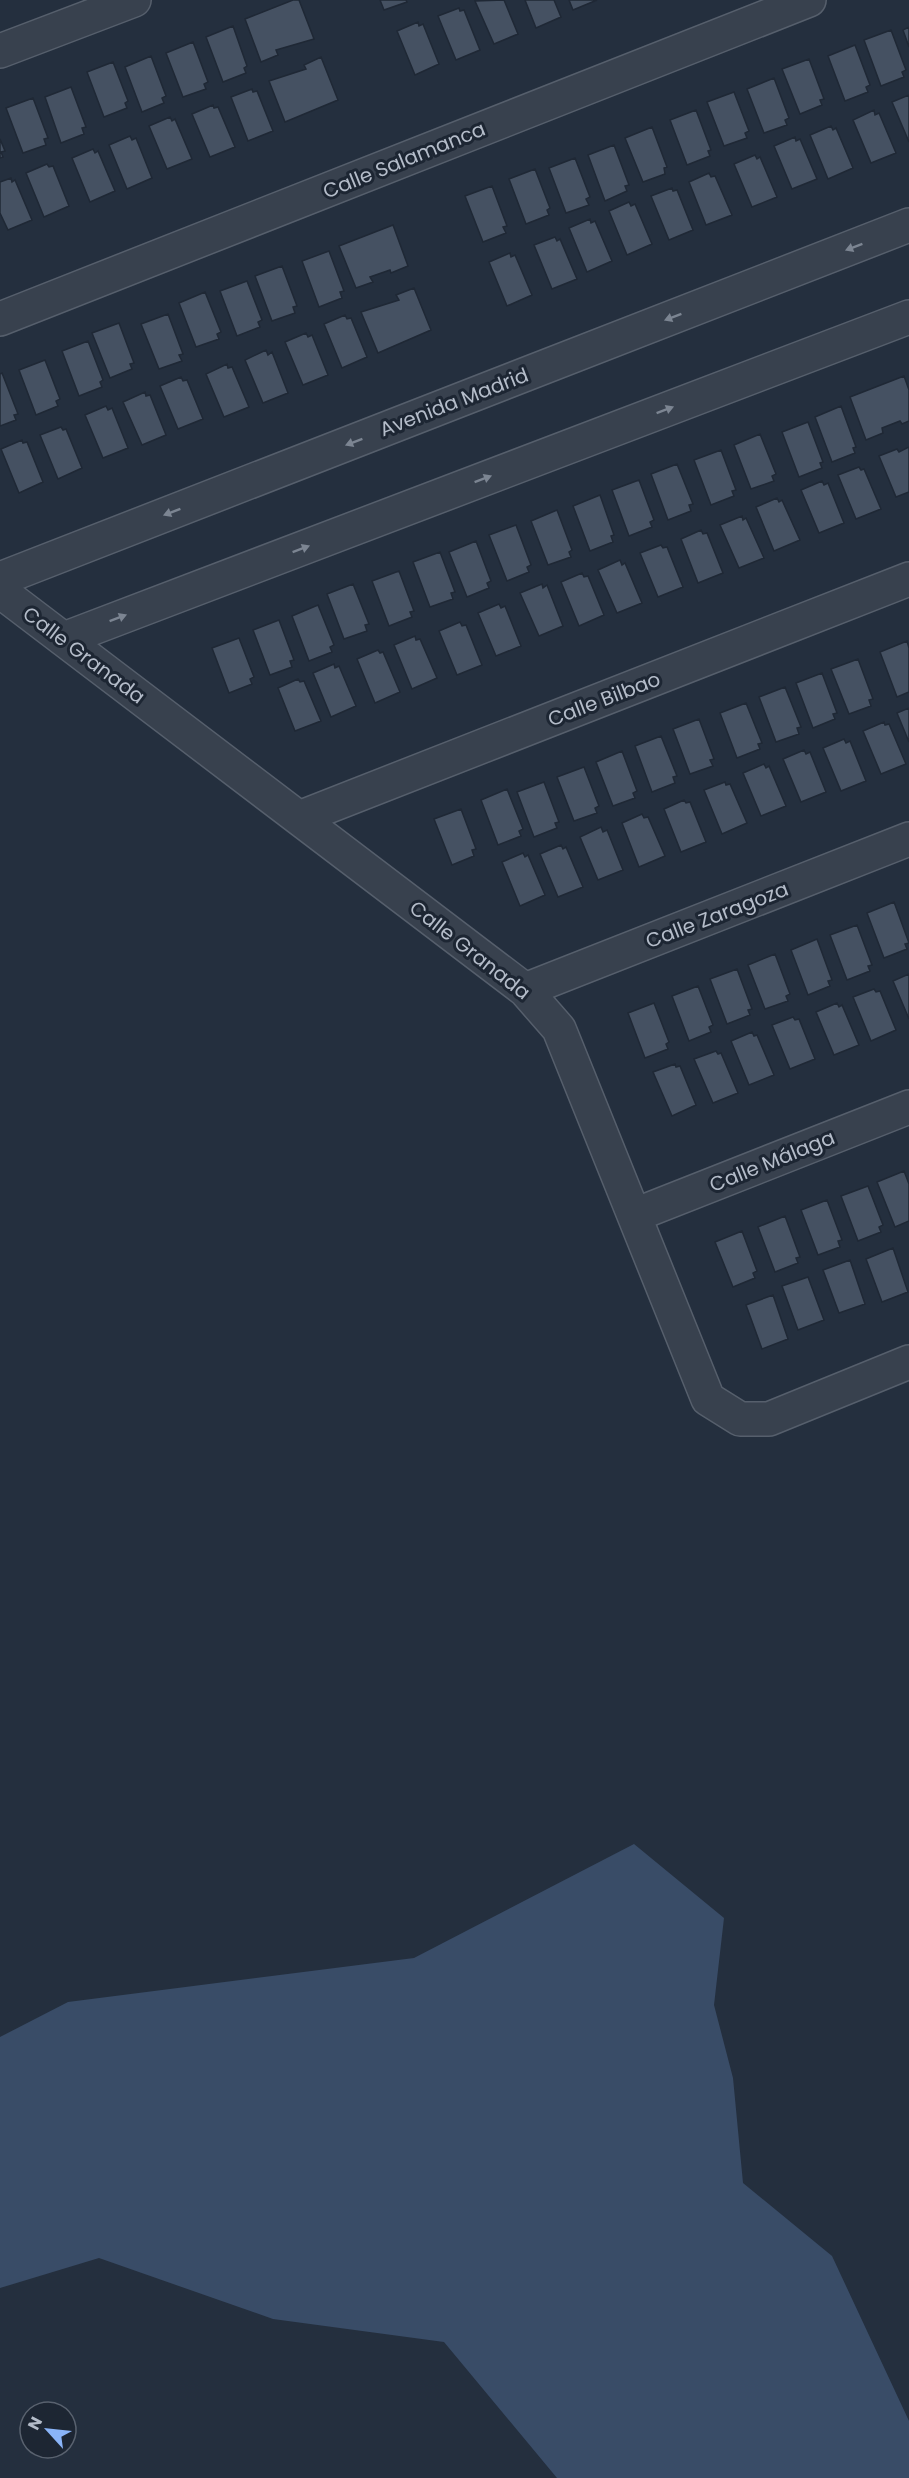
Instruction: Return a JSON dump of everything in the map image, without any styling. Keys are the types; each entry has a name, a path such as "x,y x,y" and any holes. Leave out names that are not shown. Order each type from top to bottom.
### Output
{"street":[{"path":"0,51 134,0"},
{"name":"Calle Salamanca","path":"0,319 809,0"},
{"name":"Avenida Madrid","path":"0,579 909,225"},
{"path":"64,639 909,317"},
{"name":"Calle Bilbao","path":"299,818 909,579"},
{"name":"Calle Granada","path":"0,591 525,990 559,1029 708,1399 740,1419 769,1419 909,1362"},
{"name":"Calle Zaragoza","path":"525,990 909,839"},
{"name":"Calle Málaga","path":"635,1215 909,1107"}],"water":[{"path":"634,1844 724,1918 714,2005 733,2078 743,2183 832,2256 909,2421 909,2478 557,2478 444,2342 273,2319 99,2258 0,2288 0,2037 68,2002 414,1958"}],"building":[{"path":"293,0 299,0 314,39 276,50 278,55 261,62 245,19"},
{"path":"380,0 406,0 407,2 384,10"},
{"path":"504,0 518,34 494,44 475,1"},
{"path":"525,0 554,0 561,17 536,28"},
{"path":"569,0 597,0 573,10"},
{"path":"459,8 460,11 464,10 480,50 456,60 438,16"},
{"path":"418,22 419,26 423,24 439,64 415,75 397,31"},
{"path":"233,26 247,66 244,68 246,73 223,82 206,37"},
{"path":"909,27 909,47 903,30"},
{"path":"891,30 906,70 902,72 904,77 881,86 864,40"},
{"path":"193,42 208,82 204,84 206,89 183,97 166,53"},
{"path":"855,45 870,85 866,87 868,92 845,101 828,56"},
{"path":"151,56 166,96 162,98 164,103 142,112 125,67"},
{"path":"321,57 338,100 285,122 269,81 306,69 304,65"},
{"path":"809,59 824,99 820,100 822,105 800,114 782,69"},
{"path":"113,62 128,101 125,103 127,108 104,117 87,72"},
{"path":"774,78 789,118 785,120 787,125 764,133 747,89"},
{"path":"71,87 86,127 82,128 84,134 61,143 45,97"},
{"path":"252,89 253,92 257,91 273,131 248,141 231,97"},
{"path":"734,92 749,131 745,133 747,138 724,146 707,102"},
{"path":"909,95 909,142 892,102"},
{"path":"33,98 48,138 44,139 46,145 23,153 6,108"},
{"path":"213,105 214,108 218,107 235,147 210,157 192,114"},
{"path":"696,110 711,150 708,151 710,156 687,165 670,120"},
{"path":"874,110 875,115 879,113 896,153 871,163 853,120"},
{"path":"170,117 172,121 175,119 192,159 167,169 149,126"},
{"path":"831,126 833,130 836,128 853,168 828,179 810,135"},
{"path":"652,127 667,167 664,168 665,174 643,182 625,138"},
{"path":"130,136 132,140 136,138 152,178 127,189 109,145"},
{"path":"795,137 796,141 800,139 817,179 792,189 774,146"},
{"path":"0,139 5,151 1,152 3,157 0,158"},
{"path":"614,145 629,185 625,186 627,191 605,201 588,155"},
{"path":"93,149 95,153 98,151 115,191 90,202 72,158"},
{"path":"755,155 757,159 760,157 777,197 752,207 734,164"},
{"path":"575,158 590,197 586,199 589,205 566,213 549,168"},
{"path":"47,164 49,167 53,166 69,206 44,217 26,173"},
{"path":"535,169 550,208 547,210 549,215 526,224 509,179"},
{"path":"709,173 711,177 715,176 732,215 706,225 689,182"},
{"path":"11,178 12,182 15,180 32,220 8,230 0,213 0,182"},
{"path":"492,186 507,226 503,227 506,233 483,242 465,196"},
{"path":"672,188 673,191 677,190 693,230 669,240 651,196"},
{"path":"629,202 631,206 635,204 652,244 627,255 609,211"},
{"path":"590,219 591,223 595,221 612,261 587,272 569,228"},
{"path":"393,225 408,266 391,273 390,270 370,277 373,282 356,288 339,246"},
{"path":"555,237 557,241 560,239 577,279 552,289 534,245"},
{"path":"329,251 344,291 340,292 342,298 319,307 302,261"},
{"path":"510,253 511,257 515,255 532,295 507,306 489,262"},
{"path":"282,266 297,306 293,307 295,313 272,321 255,276"},
{"path":"247,281 262,320 258,322 260,327 237,336 220,291"},
{"path":"414,288 431,330 378,353 361,312 399,300 396,295"},
{"path":"205,292 221,332 217,334 219,339 196,347 179,303"},
{"path":"168,314 183,354 179,355 182,361 159,369 141,324"},
{"path":"345,315 347,319 351,318 367,357 342,368 324,324"},
{"path":"119,323 134,363 130,364 132,369 110,378 92,333"},
{"path":"306,333 308,337 312,335 328,375 303,385 285,342"},
{"path":"88,341 103,380 100,382 102,387 79,396 62,351"},
{"path":"266,350 268,355 272,352 288,393 263,403 245,360"},
{"path":"45,360 60,399 56,401 58,406 36,415 19,370"},
{"path":"227,364 228,368 232,367 249,407 224,417 206,374"},
{"path":"2,373 18,414 14,415 16,420 0,426 0,374"},
{"path":"904,376 909,390 909,421 902,424 900,421 882,428 883,433 866,440 850,397"},
{"path":"181,377 183,381 187,380 203,419 178,429 160,386"},
{"path":"145,392 146,396 150,395 166,435 142,445 123,402"},
{"path":"106,406 108,410 112,408 128,448 103,458 85,415"},
{"path":"841,406 856,447 853,448 855,453 832,462 815,417"},
{"path":"808,422 823,462 820,463 822,468 799,477 782,432"},
{"path":"61,427 63,430 66,429 82,468 58,479 40,435"},
{"path":"760,434 776,474 772,476 774,481 751,489 734,445"},
{"path":"22,440 23,443 27,442 43,482 19,493 1,449"},
{"path":"909,447 909,492 896,497 879,456 897,449 899,452"},
{"path":"721,450 736,490 732,491 734,496 711,505 694,460"},
{"path":"677,464 693,504 689,505 691,511 668,520 651,474"},
{"path":"859,467 861,470 864,469 881,509 856,519 838,475"},
{"path":"639,480 654,520 650,522 652,527 629,536 612,490"},
{"path":"822,481 824,485 828,483 844,523 819,533 801,490"},
{"path":"600,495 614,535 611,536 613,542 590,551 573,506"},
{"path":"777,498 779,502 782,500 800,540 774,551 756,507"},
{"path":"557,510 572,550 569,552 571,557 548,565 531,521"},
{"path":"742,516 743,520 746,518 764,558 739,568 720,525"},
{"path":"516,525 531,565 527,567 529,572 507,581 489,535"},
{"path":"701,530 703,534 707,533 723,573 698,583 681,539"},
{"path":"476,541 491,581 487,583 489,588 467,597 449,552"},
{"path":"661,545 663,548 667,547 683,587 658,597 640,553"},
{"path":"440,552 455,592 451,593 453,599 430,607 413,562"},
{"path":"620,560 622,565 625,563 642,603 617,613 598,570"},
{"path":"399,571 414,611 410,612 412,617 389,626 372,581"},
{"path":"582,573 584,577 588,576 604,615 579,626 561,582"},
{"path":"353,584 369,624 365,625 367,631 344,639 327,594"},
{"path":"542,584 543,588 547,585 563,626 539,636 520,593"},
{"path":"499,604 501,608 505,606 521,646 496,656 478,613"},
{"path":"318,605 334,645 330,647 332,652 309,661 292,616"},
{"path":"279,620 294,660 290,661 292,667 270,675 253,630"},
{"path":"460,622 462,626 466,625 482,665 457,675 439,631"},
{"path":"415,636 416,640 420,639 437,678 412,689 394,645"},
{"path":"239,638 254,677 250,679 252,684 229,693 212,648"},
{"path":"907,641 909,692 897,697 880,652"},
{"path":"378,650 380,653 383,652 400,692 375,703 357,659"},
{"path":"858,659 873,699 869,700 871,706 849,714 831,669"},
{"path":"334,664 335,668 339,666 356,706 331,717 313,673"},
{"path":"822,673 837,713 833,714 835,719 813,728 796,683"},
{"path":"298,679 300,682 304,681 321,721 295,731 278,688"},
{"path":"785,687 801,727 797,728 799,734 776,742 759,697"},
{"path":"746,703 762,743 758,744 760,749 737,758 720,713"},
{"path":"909,708 909,742 897,713"},
{"path":"699,719 714,759 710,760 713,766 690,774 673,729"},
{"path":"884,722 885,725 889,724 906,764 881,774 863,731"},
{"path":"661,736 677,776 673,777 675,783 652,792 635,746"},
{"path":"844,739 846,743 850,741 866,781 841,791 823,748"},
{"path":"804,750 806,754 810,752 826,792 801,802 783,759"},
{"path":"622,751 637,791 633,793 635,798 613,806 596,762"},
{"path":"764,764 766,768 769,766 786,806 761,816 743,773"},
{"path":"584,767 599,806 595,808 597,813 574,821 557,777"},
{"path":"544,782 559,822 555,823 557,828 534,837 517,792"},
{"path":"725,782 726,785 730,784 747,823 722,834 704,790"},
{"path":"507,789 523,829 519,831 521,836 498,845 481,800"},
{"path":"684,800 686,803 690,802 706,842 681,852 664,809"},
{"path":"461,809 476,849 472,850 474,856 452,865 434,819"},
{"path":"642,814 644,818 648,817 665,856 639,867 622,823"},
{"path":"601,827 603,832 607,830 623,870 598,880 580,837"},
{"path":"561,845 563,849 566,847 583,887 558,897 540,854"},
{"path":"523,853 525,857 528,855 545,895 520,906 502,862"},
{"path":"894,902 909,943 905,944 907,949 884,958 867,913"},
{"path":"857,925 872,965 868,966 870,971 847,980 830,935"},
{"path":"817,939 832,980 828,981 830,986 808,995 791,950"},
{"path":"775,954 790,994 786,996 788,1001 765,1009 748,965"},
{"path":"737,969 752,1009 748,1010 750,1015 727,1024 710,979"},
{"path":"909,974 909,1019 893,981"},
{"path":"698,986 713,1025 709,1027 711,1032 689,1041 672,996"},
{"path":"874,989 876,992 880,991 896,1030 871,1041 853,997"},
{"path":"654,1003 669,1042 666,1044 668,1049 645,1058 628,1013"},
{"path":"837,1003 839,1007 842,1005 859,1045 834,1055 816,1012"},
{"path":"793,1017 795,1020 799,1019 815,1059 790,1069 772,1025"},
{"path":"752,1032 754,1036 757,1035 774,1075 749,1085 731,1041"},
{"path":"716,1051 718,1054 721,1053 738,1093 713,1103 694,1059"},
{"path":"675,1064 676,1067 680,1066 696,1105 672,1116 653,1072"},
{"path":"904,1171 909,1184 909,1221 895,1227 877,1182"},
{"path":"868,1186 883,1225 879,1227 881,1232 858,1241 841,1196"},
{"path":"827,1200 842,1240 838,1241 840,1247 818,1255 801,1210"},
{"path":"785,1216 800,1257 796,1258 798,1263 775,1272 758,1227"},
{"path":"742,1231 757,1271 753,1273 755,1278 733,1287 715,1242"},
{"path":"893,1248 908,1292 882,1302 866,1259"},
{"path":"850,1260 865,1304 839,1313 823,1270"},
{"path":"808,1277 824,1320 798,1330 782,1286"},
{"path":"773,1295 788,1339 762,1349 746,1305"}]}
